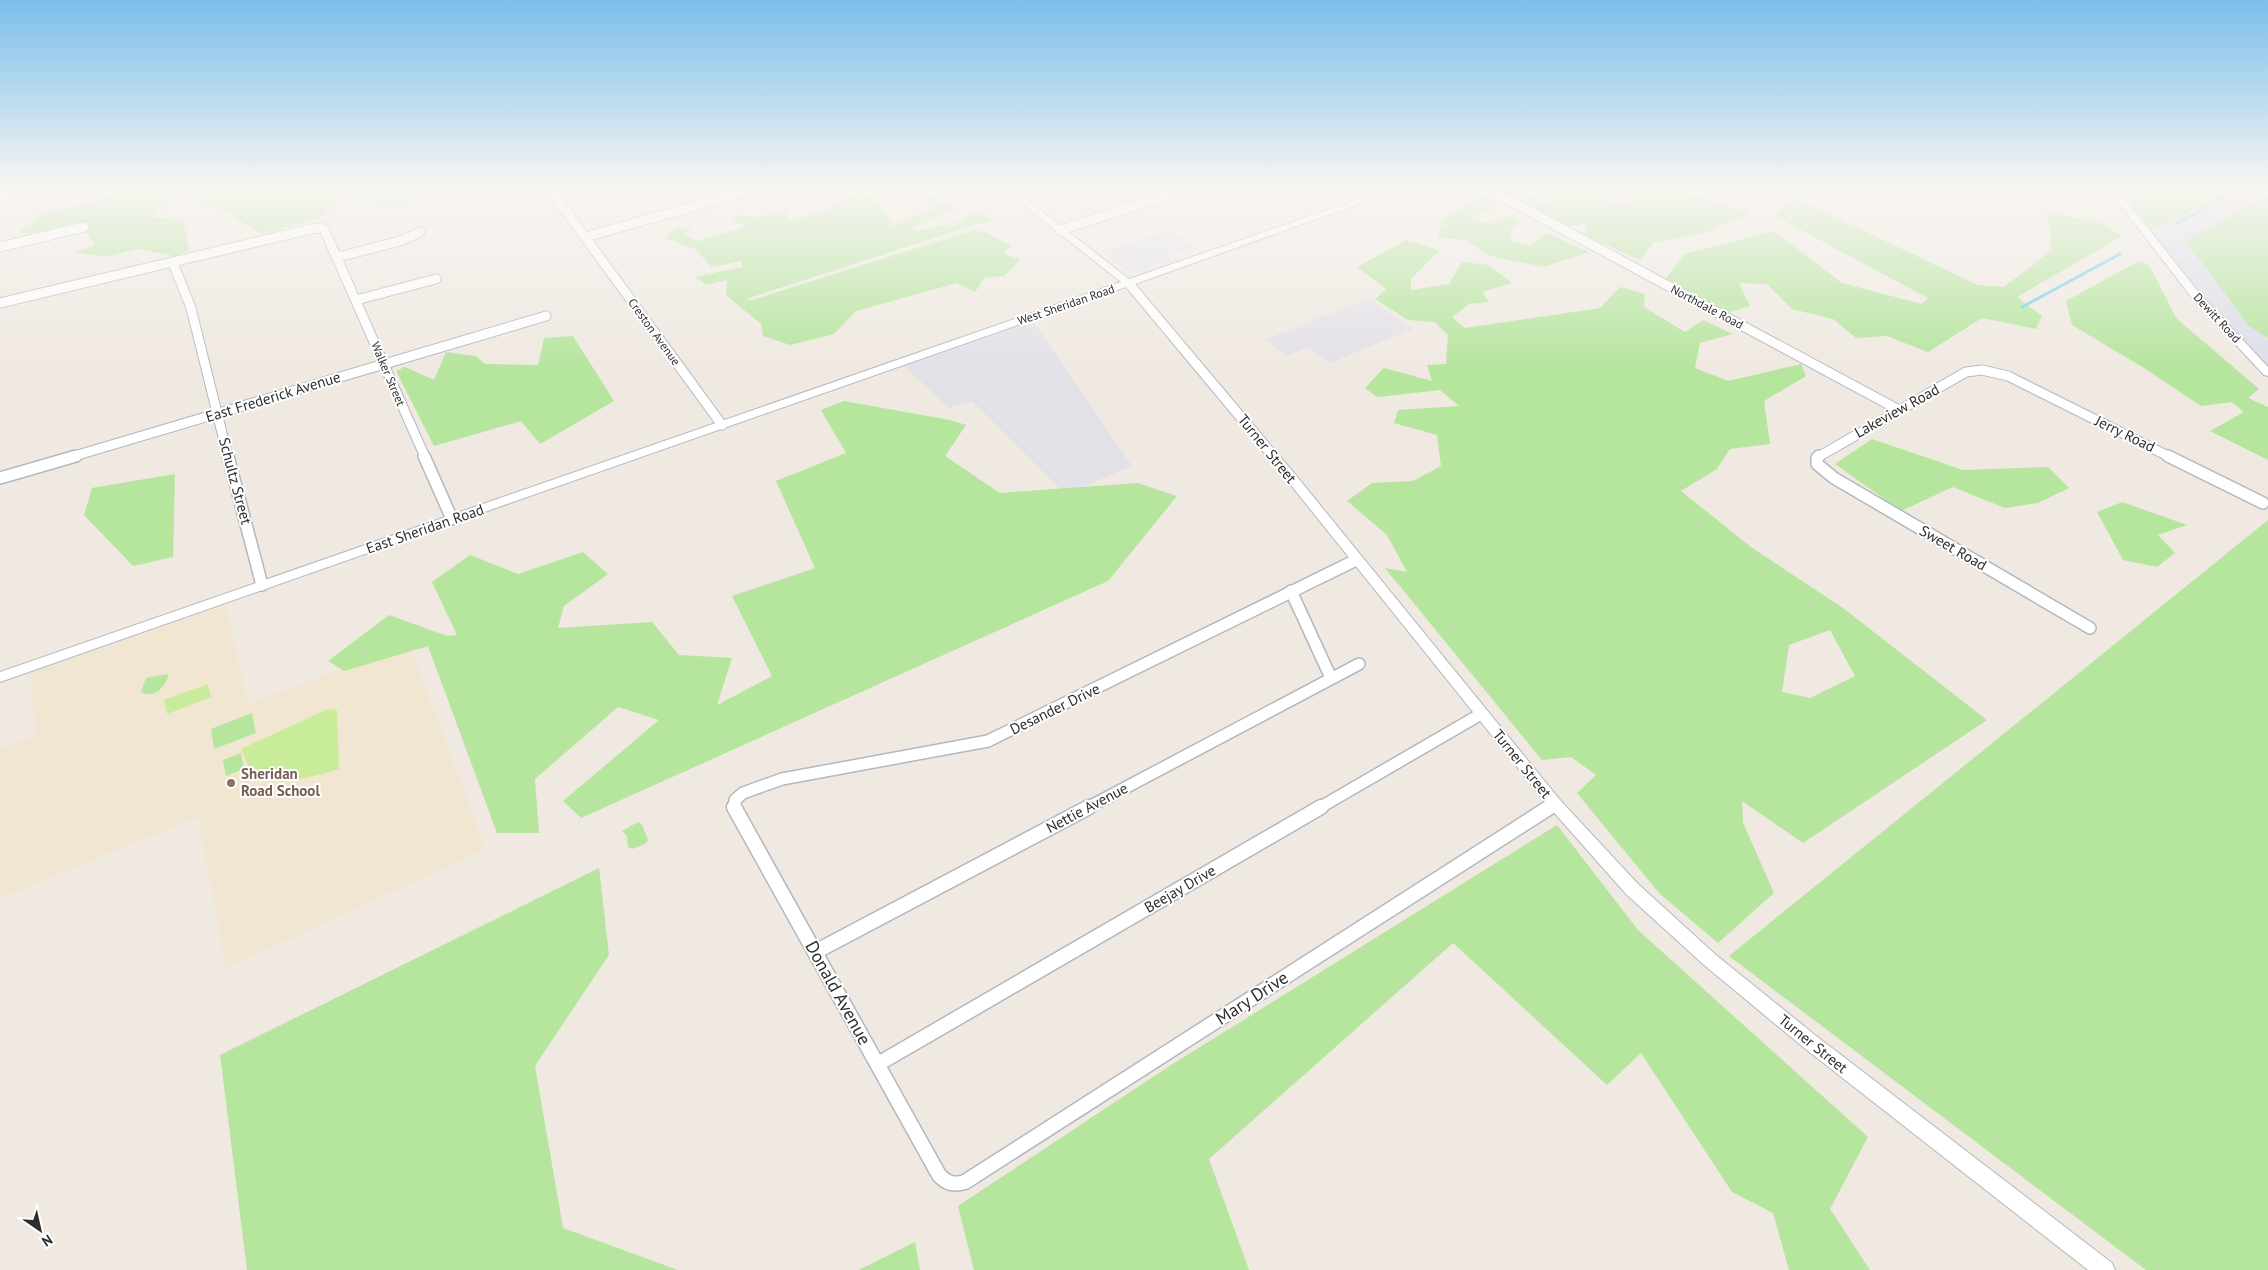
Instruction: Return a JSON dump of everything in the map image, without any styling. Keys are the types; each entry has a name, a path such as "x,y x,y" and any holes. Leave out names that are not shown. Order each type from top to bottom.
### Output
{"street":[{"name":"Walker Street","path":"173,262 230,248"},
{"name":"Walker Street","path":"334,248 452,519"},
{"path":"338,257 372,248"},
{"name":"Creston Avenue","path":"593,248 722,425"},
{"name":"Turner Street","path":"1083,248 1128,283 1285,470 1555,804 1632,889 1710,960 1809,1041 2105,1270"},
{"name":"West Sheridan Road","path":"849,381 1227,248"},
{"name":"Northdale Road","path":"1598,248 1899,410"},
{"name":"Dewitt Road","path":"2159,248 2196,296 2268,373"},
{"path":"0,303 125,271 173,262"},
{"name":"Schultz Street","path":"173,262 184,283 198,326 217,413 262,585"},
{"path":"356,300 436,278"},
{"name":"East Frederick Avenue","path":"0,478 546,316"},
{"name":"Lakeview Road","path":"1817,464 1817,458 1822,453 1966,372 1975,369 1985,370"},
{"name":"Jerry Road","path":"1985,370 2008,376 2263,503"},
{"name":"East Sheridan Road","path":"0,677 849,381"},
{"name":"Sweet Road","path":"1817,464 1834,478 2090,628"},
{"name":"Desander Drive","path":"735,800 742,793 762,784 782,779 988,741 1356,560"},
{"path":"1291,592 1331,678"},
{"name":"Nettie Avenue","path":"815,952 1359,664"},
{"name":"Beejay Drive","path":"878,1064 1481,714"},
{"name":"Donald Avenue","path":"735,800 734,807 939,1175 947,1184"},
{"name":"Mary Drive","path":"947,1184 955,1186 966,1182 1555,804"}],"shaded area":[{"path":"1115,248 1189,248 1167,256 1172,260 1141,272 1127,270 1104,252"},
{"path":"2164,248 2268,248 2268,368 2219,318"},
{"path":"1369,299 1413,329 1330,363 1308,347 1286,356 1265,339"},
{"path":"1031,322 1036,326 1132,466 1065,494 972,401 949,408 904,366"},
{"name":"Sheridan Road School","path":"225,605 249,704 409,643 486,849 226,968 198,817 0,898 0,749 36,735 30,673"}],"green space":[{"path":"86,248 189,248 189,250 175,256 137,249 105,257 75,252"},
{"path":"693,248 902,248 746,299 752,300 916,248 1008,248 1003,254 1021,259 1004,276 984,278 975,292 957,283 856,311 834,334 790,345 763,336 761,324 726,295 727,280 706,285 695,277 742,267 742,261 712,267"},
{"path":"1391,248 1434,248 1440,250 1411,279 1411,290 1449,284 1462,262 1489,265 1512,283 1482,292 1489,302 1469,304 1452,317 1465,328 1600,308 1620,287 1645,294 1644,307 1685,332 1703,320 1733,334 1700,343 1695,368 1728,381 1801,364 1806,376 1764,401 1770,444 1730,449 1717,469 1681,491 1751,547 1843,608 1987,720 1803,843 1742,801 1743,823 1774,893 1718,943 1659,893 1577,793 1596,775 1571,757 1542,760 1385,568 1407,572 1387,535 1347,501 1372,483 1413,481 1441,466 1437,435 1394,423 1398,410 1459,406 1440,390 1377,397 1365,388 1384,368 1432,381 1427,365 1446,364 1448,335 1435,322 1408,320 1375,299 1386,289 1357,267","holes":["1830,630 1855,676 1810,698 1782,692 1789,645"]},
{"path":"1478,248 1581,248 1589,252 1543,267 1490,256"},
{"path":"1614,248 1649,248 1640,260"},
{"path":"1706,248 1797,248 1842,283 1922,304 1928,298 1835,248 1900,248 1978,285 2004,287 2052,248 2101,248 2017,297 2042,316 2036,329 1982,318 1928,352 1887,336 1856,338 1833,319 1792,309 1767,284 1739,283 1750,306 1730,312 1665,280 1684,254"},
{"path":"2191,248 2268,248 2268,338 2249,326"},
{"path":"2139,261 2149,265 2177,319 2259,389 2248,398 2268,407 2268,460 2210,431 2244,412 2232,402 2201,406 2144,368 2072,325 2066,301"},
{"path":"573,336 614,401 540,444 521,421 434,446 396,371 405,367 434,380 446,352 476,356 485,364 538,365 544,338"},
{"path":"844,401 950,420 966,425 945,456 1000,493 1138,483 1177,496 1108,581 581,818 563,801 659,720 618,707 535,779 539,833 497,833 428,646 344,671 328,661 389,615 447,636 457,635 432,582 470,555 518,574 583,552 608,574 564,606 558,628 652,622 679,655 732,658 717,705 772,676 732,596 815,568 776,481 846,453 821,410"},
{"path":"1872,439 1963,470 2048,467 2069,488 2038,503 2005,508 1953,487 1901,511 1835,464"},
{"path":"175,474 173,557 133,566 84,515 92,488"},
{"path":"2122,502 2187,525 2158,535 2175,553 2157,567 2123,560 2097,512"},
{"path":"2268,520 2268,1270 2146,1270 1729,956"},
{"path":"169,674 159,691 151,694 141,692 146,678"},
{"path":"208,684 211,697 167,714 164,700"},
{"path":"328,709 337,710 339,769 306,778 282,780 260,776 250,768 241,749"},
{"path":"252,713 256,733 214,749 211,729"},
{"path":"241,753 244,769 226,776 223,760"},
{"path":"638,822 642,825 648,840 645,844 632,849 628,847 627,836 622,831"},
{"path":"1557,825 1638,930 1868,1137 1830,1209 1870,1270 1789,1270 1773,1213 1732,1192 1641,1053 1607,1085 1453,943 1209,1159 1249,1270 974,1270 958,1206 1168,1067"},
{"path":"599,868 609,955 535,1066 563,1228 678,1270 247,1270 220,1055"},
{"path":"915,1242 920,1270 859,1270"}],"waterway":[{"path":"2022,307 2120,254"}],"place":[{"name":"Sheridan Road School","path":"231,783"}]}
